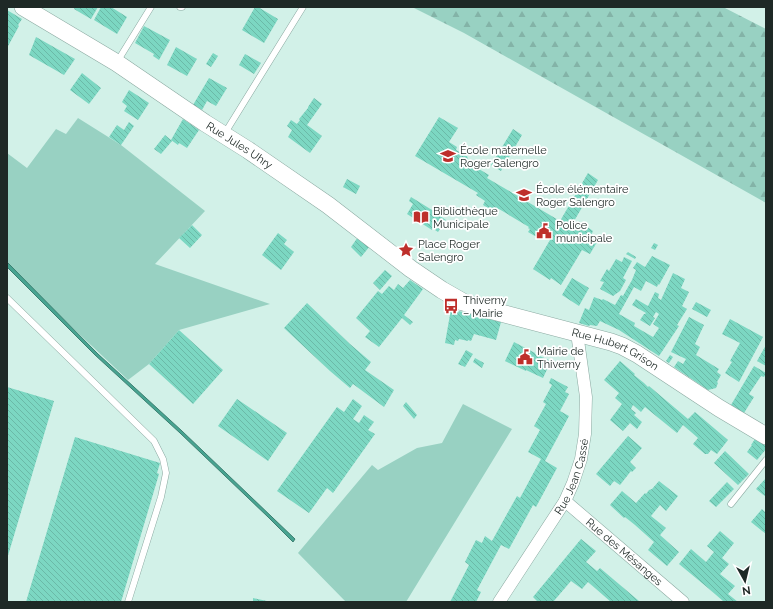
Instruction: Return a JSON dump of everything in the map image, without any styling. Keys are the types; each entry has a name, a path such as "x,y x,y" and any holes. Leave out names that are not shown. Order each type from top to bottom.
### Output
{"street":[{"name":"Rue Jules Uhry","path":"23,7 117,63 322,200 411,269 449,295"},
{"name":"Rue Hubert Grison","path":"449,295 482,308 611,342 627,348 731,416 766,436"},
{"name":"Rue Jean Cassé","path":"499,602 565,501 581,459 586,422 586,397 577,333"},
{"name":"Rue des Mésanges","path":"565,501 683,602"}],"lane":[{"path":"117,63 151,7"},
{"path":"224,135 303,7"},
{"path":"7,298 154,441 163,459 166,473 161,497 128,602"},
{"path":"731,504 766,460"}],"green space":[{"path":"412,7 723,7 766,29 766,203 464,33"},
{"path":"78,118 121,145 205,211 155,264 270,304 179,330 149,364 128,380 7,266 7,153 27,168 56,129 66,134"},
{"path":"463,404 512,429 406,602 346,602 298,553 372,465 378,470 417,448 442,443"}],"shaded area":[{"path":"7,262 98,354 182,431 295,539 293,542 180,433 95,355 7,267"}],"building":[{"path":"75,7 98,7 91,19 74,9"},
{"path":"101,7 111,7 127,17 117,34 94,20"},
{"path":"255,7 258,7 278,19 264,43 242,30"},
{"path":"7,10 22,19 7,48"},
{"path":"144,26 170,40 159,60 153,56 154,54 135,43"},
{"path":"36,37 75,59 64,75 29,55"},
{"path":"176,47 197,59 187,76 167,65"},
{"path":"213,53 218,56 211,67 206,64"},
{"path":"245,54 261,63 254,74 239,65"},
{"path":"82,73 101,88 89,104 70,90"},
{"path":"209,78 227,88 216,106 207,101 202,110 193,105"},
{"path":"129,90 149,103 138,120 124,111 127,106 122,102"},
{"path":"314,98 322,104 307,125 322,136 310,153 288,137 292,130 287,126 291,120 297,124"},
{"path":"439,117 458,128 449,142 457,147 456,150 467,156 467,162 489,175 487,178 560,221 588,173 598,180 570,228 574,230 579,221 593,231 590,237 597,242 590,254 582,250 561,285 533,269 550,240 542,235 540,239 528,232 530,229 528,228 529,227 499,209 495,212 483,205 485,201 476,195 478,193 415,156"},
{"path":"183,119 199,130 187,148 179,143 178,145 171,140"},
{"path":"129,122 134,126 121,145 109,137 117,125 124,130"},
{"path":"513,129 522,135 501,171 491,165"},
{"path":"165,135 172,141 161,154 154,149"},
{"path":"347,179 360,186 356,194 343,187"},
{"path":"411,197 446,220 438,232 432,228 432,230 407,214 413,204 409,201"},
{"path":"192,225 202,235 190,248 179,238"},
{"path":"278,233 287,240 284,244 294,252 281,270 262,255"},
{"path":"358,237 370,246 361,257 351,247"},
{"path":"654,243 658,245 655,250 651,248"},
{"path":"628,252 636,257 635,259 626,254"},
{"path":"652,256 670,265 659,285 658,284 657,287 646,281 641,291 634,287 619,314 635,323 634,326 653,337 659,328 653,324 659,314 656,312 653,317 655,318 650,326 640,320 646,313 632,305 636,299 648,306 655,292 659,294 658,298 661,300 673,273 685,279 681,288 689,292 682,306 687,309 677,325 679,326 659,356 619,330 600,321 597,326 589,326 579,323 585,308 589,310 594,297 603,299 615,305 621,295 623,296 632,280 636,270 633,268 637,262 645,267"},
{"path":"624,257 632,261 623,278 626,280 620,291 613,296 600,289 604,282 600,281 607,269 609,271 616,259 622,262"},
{"path":"385,270 392,276 380,290 373,283"},
{"path":"572,278 589,288 579,306 562,295"},
{"path":"410,280 423,289 404,315 413,322 410,325 402,318 379,347 365,337 370,331 356,318 378,291 382,294 389,286 394,290 398,284 403,288"},
{"path":"696,302 711,310 707,317 692,309"},
{"path":"307,303 371,362 365,370 394,390 384,407 353,384 350,388 284,328"},
{"path":"451,309 501,322 496,340 474,334 471,341 459,339 458,341 455,340 454,345 445,343"},
{"path":"689,317 704,325 695,344 700,347 696,355 719,369 717,372 721,375 717,382 716,388 708,390 674,367 678,361 683,364 686,359 671,352"},
{"path":"730,319 763,337 739,382 725,373 732,362 730,361 740,343 722,334"},
{"path":"179,330 223,370 193,404 149,364"},
{"name":"Mairie de Thiverny","path":"514,342 551,361 543,378 505,361"},
{"path":"766,345 766,366 757,361"},
{"path":"466,350 473,354 465,367 458,364"},
{"path":"670,355 673,357 669,363 666,361"},
{"path":"475,358 484,363 482,368 473,362"},
{"path":"620,361 648,387 649,386 688,419 695,412 728,440 717,454 711,450 708,454 705,454 693,444 698,438 683,425 677,433 645,407 641,412 633,405 631,409 636,413 634,415 642,422 637,429 630,423 623,431 610,420 622,404 615,398 619,393 604,380"},
{"path":"754,366 766,374 764,377 761,376 749,394 754,397 744,413 731,405"},
{"path":"551,378 568,387 565,392 569,394 560,411 569,416 545,461 557,468 536,507 533,505 509,549 501,545 477,590 481,592 476,602 450,602 469,565 465,562 476,540 482,543 485,536 492,541 517,496 520,498 541,459 528,452 540,430 534,426 546,404 543,402 552,385 549,383"},
{"path":"7,387 54,401 7,559"},
{"path":"237,399 287,433 268,461 218,426"},
{"path":"353,399 362,406 353,419 359,423 364,415 374,422 368,430 375,434 333,493 327,488 309,513 277,491 337,407 344,412"},
{"path":"406,402 417,415 414,419 403,406"},
{"path":"628,436 642,448 630,462 636,468 632,472 631,471 620,485 614,481 610,486 596,474"},
{"path":"757,436 766,441 766,449 757,460 747,452"},
{"path":"75,437 160,463 157,473 159,474 121,602 26,602"},
{"path":"725,451 749,474 738,485 714,463"},
{"path":"766,478 766,497 756,489"},
{"path":"659,481 678,496 666,511 660,505 651,516 666,528 660,535 679,552 667,566 648,550 654,542 610,505 622,491 636,503"},
{"path":"727,482 734,489 716,507 709,501"},
{"path":"762,509 766,513 766,534 751,522"},
{"path":"720,531 734,543 722,558 729,564 720,574 735,586 728,594 738,602 721,602 723,601 679,564 691,549 706,562 714,552 707,546"},
{"path":"581,539 596,551 586,562 597,571 600,568 639,601 638,602 611,602 588,582 582,589 571,581 553,602 538,602 533,597"},
{"path":"253,598 267,601 267,602 253,602"}],"place":[{"name":"École maternelle Roger Salengro","path":"448,156"},
{"name":"École élémentaire Roger Salengro","path":"524,195"},
{"name":"Bibliothèque Municipale","path":"421,217"},
{"name":"Police municipale","path":"544,231"},
{"name":"Place Roger Salengro","path":"406,250"},
{"name":"Thiverny – Mairie","path":"451,306"},
{"name":"Mairie de Thiverny","path":"525,357"}]}
